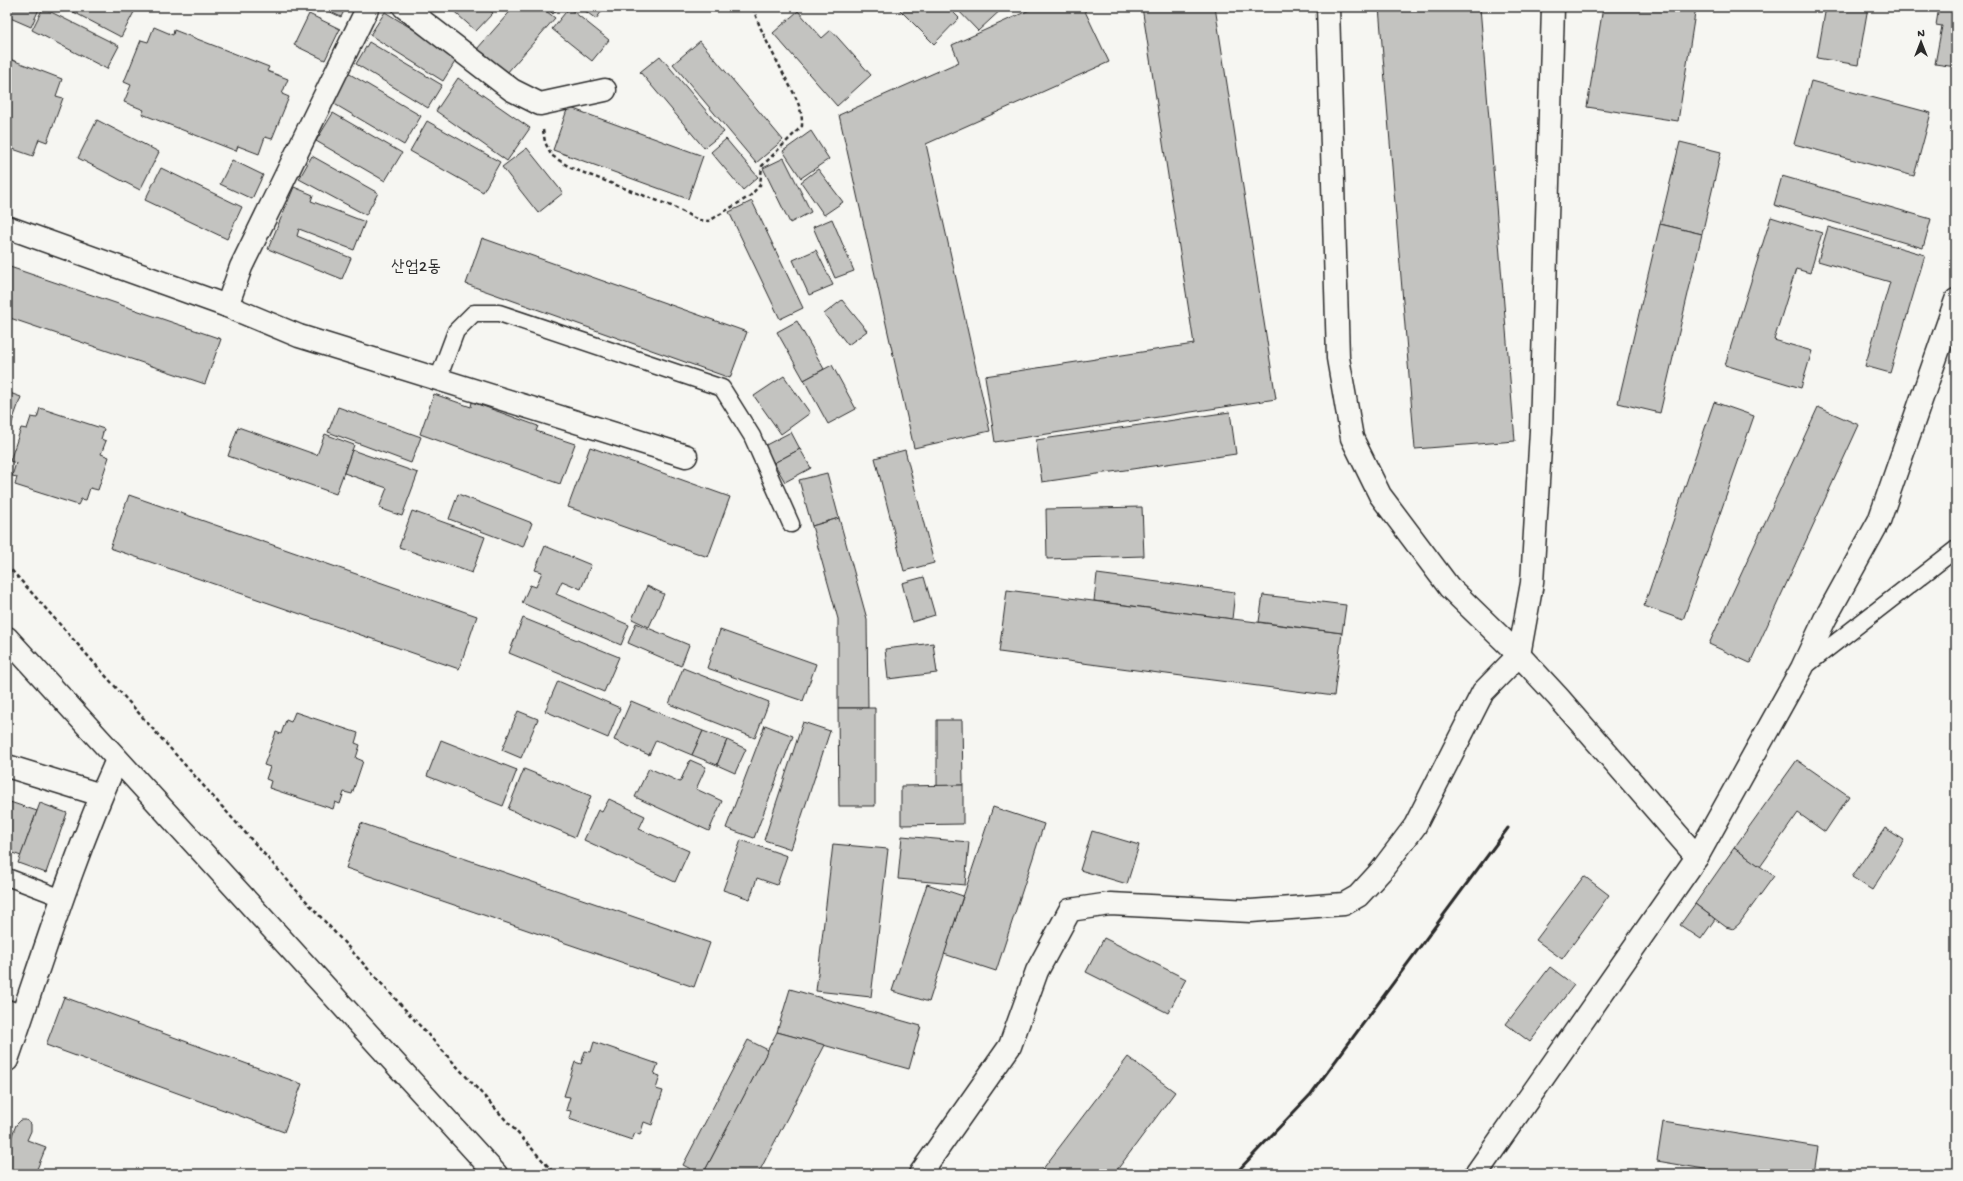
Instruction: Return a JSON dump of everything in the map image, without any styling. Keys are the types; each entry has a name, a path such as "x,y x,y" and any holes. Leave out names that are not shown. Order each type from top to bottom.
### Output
{"street":[{"path":"227,306 241,266 368,7"},
{"path":"404,7 512,90 540,104 605,90"},
{"path":"1328,7 1338,358 1352,438 1380,495 1449,587 1519,655 1558,697 1696,857"},
{"path":"920,1174 1010,1046 1037,971 1070,910 1110,904 1251,911 1344,904 1358,896 1381,871 1415,826 1483,692 1519,655 1532,583 1540,439 1553,7"},
{"path":"7,227 227,306 300,336 686,456"},
{"path":"1476,1174 1696,857 1802,668 1824,619 1879,521 1956,300"},
{"path":"7,638 496,1174"},
{"path":"7,1060 15,1011 62,898 101,795 117,760"},
{"path":"7,766 101,795"}],"lane":[{"path":"438,379 456,331 474,313 499,313 722,388 752,436 791,524"},
{"path":"1802,668 1956,549"},
{"path":"7,878 62,898"}],"path":[{"path":"540,104 544,142 551,155 571,168 674,207 698,220 709,221 750,196 760,184 762,166 802,126 803,116 795,94 781,70 753,7"},
{"path":"7,565 298,892 555,1174"}],"building":[{"path":"12,7 40,7 31,27 8,17"},
{"path":"64,7 125,7 134,12 121,37"},
{"path":"320,7 346,7 341,17"},
{"path":"449,7 486,7 493,13 476,31"},
{"path":"514,7 541,7 555,18 506,74 477,49"},
{"path":"546,7 559,7 553,14"},
{"path":"580,7 605,7 596,19"},
{"path":"897,7 948,7 959,18 934,44"},
{"path":"955,7 1004,7 978,31"},
{"path":"1036,7 1083,7 1109,62 926,144 990,431 914,448 839,115 959,62 952,45"},
{"path":"1142,7 1215,7 1276,399 995,442 985,376 1194,344"},
{"path":"1379,7 1480,7 1515,441 1415,449"},
{"path":"1603,7 1696,7 1678,121 1587,107"},
{"path":"1826,7 1868,7 1858,65 1817,58"},
{"path":"1939,7 1956,7 1956,67 1935,64 1942,26 1936,25"},
{"path":"43,8 119,46 107,69 32,30"},
{"path":"569,8 609,40 592,61 552,29"},
{"path":"798,11 822,38 831,30 871,75 837,106 773,33"},
{"path":"385,12 458,57 443,81 370,35"},
{"path":"309,14 340,29 325,60 294,45"},
{"path":"154,27 173,35 174,30 269,67 267,71 288,79 282,94 289,97 272,139 265,137 259,154 238,146 236,151 142,114 144,110 124,102 131,85 124,82 141,40 148,42"},
{"path":"700,41 783,140 756,163 673,64"},
{"path":"369,42 442,85 428,108 356,64"},
{"path":"660,56 724,132 704,148 640,72"},
{"path":"7,58 62,79 56,96 63,98 47,142 39,139 33,156 7,147"},
{"path":"348,73 421,116 404,145 331,102"},
{"path":"458,78 530,128 507,161 436,111"},
{"path":"1811,81 1931,113 1914,176 1794,144"},
{"path":"568,107 703,156 688,199 553,150"},
{"path":"333,113 402,153 385,181 316,141"},
{"path":"97,120 159,152 140,190 78,158"},
{"path":"427,121 500,162 483,192 410,151"},
{"path":"811,131 829,159 801,178 783,151"},
{"path":"726,139 758,177 743,190 711,152"},
{"path":"1680,142 1721,152 1702,234 1660,224"},
{"path":"527,148 563,193 538,213 502,167"},
{"path":"312,156 378,193 366,215 299,179"},
{"path":"784,158 811,212 790,223 763,168"},
{"path":"232,160 263,175 252,199 220,184"},
{"path":"161,168 242,207 227,239 145,200"},
{"path":"818,169 843,202 824,215 801,182"},
{"path":"1782,176 1931,219 1923,248 1774,205"},
{"path":"294,187 313,195 311,201 365,222 354,250 299,229 297,236 351,258 342,279 268,249"},
{"path":"752,201 803,308 780,319 729,212"},
{"path":"1771,217 1822,233 1810,273 1796,269 1774,340 1812,351 1801,388 1725,365"},
{"path":"832,219 854,271 835,278 813,227"},
{"path":"1660,224 1702,234 1660,413 1618,403"},
{"path":"1828,227 1925,255 1890,373 1865,366 1890,282 1818,261"},
{"path":"482,238 747,332 730,378 466,284"},
{"path":"816,250 833,285 809,295 793,260"},
{"path":"7,266 221,339 205,384 7,317"},
{"path":"842,300 867,331 848,345 824,314"},
{"path":"797,321 824,369 804,380 777,332"},
{"path":"832,365 856,409 828,424 804,380"},
{"path":"784,376 810,413 781,434 754,396"},
{"path":"7,392 21,397 7,436"},
{"path":"434,394 471,407 472,402 538,426 536,431 575,444 560,484 420,434"},
{"path":"1714,402 1754,416 1683,620 1644,606"},
{"path":"338,407 421,437 411,463 328,432"},
{"path":"1818,407 1859,425 1750,663 1709,644"},
{"path":"40,408 104,429 101,439 106,441 101,454 109,457 98,490 90,488 86,500 81,499 78,505 15,485 17,477 12,476 16,463 10,461 21,428 27,429 31,417 37,418"},
{"path":"1230,412 1236,454 1042,482 1036,440"},
{"path":"238,427 317,455 325,434 354,445 336,494 228,456"},
{"path":"791,432 800,449 774,463 764,446"},
{"path":"590,447 730,497 708,557 568,507"},
{"path":"800,449 811,468 785,482 774,463"},
{"path":"352,450 418,473 402,516 379,508 387,488 344,473"},
{"path":"905,450 934,563 904,571 875,458"},
{"path":"1956,468 1956,482 1952,480"},
{"path":"827,473 839,518 812,526 799,480"},
{"path":"458,494 532,523 523,547 449,519"},
{"path":"129,495 477,616 459,669 110,548"},
{"path":"1142,507 1144,556 1047,559 1046,509"},
{"path":"412,511 485,537 472,573 399,547"},
{"path":"839,518 867,619 868,708 838,708 838,619 812,526"},
{"path":"545,546 591,565 581,589 562,581 556,594 629,625 621,645 522,603 530,585 536,587 542,572 535,570"},
{"path":"1097,574 1235,592 1232,619 1094,601"},
{"path":"924,577 935,615 912,622 902,583"},
{"path":"647,586 664,594 649,627 632,619"},
{"path":"1007,590 1342,633 1334,696 999,652"},
{"path":"1263,595 1346,605 1342,633 1259,622"},
{"path":"523,618 619,657 604,692 509,653"},
{"path":"636,623 689,645 681,666 628,643"},
{"path":"720,630 816,664 803,701 707,668"},
{"path":"933,643 937,673 888,679 885,649"},
{"path":"683,668 769,702 755,738 669,704"},
{"path":"558,681 620,708 608,738 545,711"},
{"path":"631,701 703,731 692,755 656,740 649,755 614,740"},
{"path":"838,708 875,708 875,806 839,806"},
{"path":"518,711 538,719 521,758 502,750"},
{"path":"295,712 358,733 355,743 360,745 356,758 363,761 352,794 344,792 340,804 335,802 333,809 269,788 271,781 266,779 270,767 264,765 276,732 281,734 286,720 291,722"},
{"path":"937,720 962,720 963,785 937,786"},
{"path":"803,722 830,731 791,849 764,840"},
{"path":"765,725 793,736 754,838 726,828"},
{"path":"703,731 727,740 717,765 692,755"},
{"path":"441,740 517,770 503,806 427,776"},
{"path":"727,740 746,749 735,773 717,765"},
{"path":"690,760 706,767 696,789 722,801 709,831 635,797 649,768 680,782"},
{"path":"1797,760 1849,796 1825,832 1798,813 1760,867 1734,848"},
{"path":"524,769 591,796 575,837 508,809"},
{"path":"963,785 963,824 901,825 901,786"},
{"path":"609,799 645,816 639,829 689,851 675,882 584,840 598,810 602,812"},
{"path":"7,801 37,811 21,856 7,851"},
{"path":"40,803 67,813 46,873 18,863"},
{"path":"993,807 1044,824 996,971 944,954"},
{"path":"361,823 710,943 694,987 346,868"},
{"path":"1885,828 1904,840 1872,890 1852,877"},
{"path":"1092,831 1139,845 1127,884 1080,870"},
{"path":"902,836 969,842 965,885 898,879"},
{"path":"741,840 787,856 777,885 757,878 750,899 723,890"},
{"path":"833,844 888,849 871,997 816,991"},
{"path":"1734,848 1774,876 1739,924 1733,929 1726,927 1695,904"},
{"path":"1584,876 1609,895 1562,959 1536,940"},
{"path":"927,884 963,896 929,1002 892,991"},
{"path":"1695,904 1715,919 1701,939 1680,925"},
{"path":"1104,938 1186,979 1168,1013 1086,972"},
{"path":"1550,967 1574,985 1530,1042 1506,1024"},
{"path":"790,989 921,1026 909,1069 777,1032"},
{"path":"64,997 302,1084 284,1132 46,1045"},
{"path":"777,1032 825,1045 758,1174 703,1174"},
{"path":"748,1040 768,1050 703,1174 700,1174 683,1165"},
{"path":"594,1042 658,1064 654,1074 660,1076 656,1089 663,1091 652,1125 644,1122 640,1135 635,1133 632,1140 569,1119 571,1111 566,1110 570,1097 564,1096 575,1062 581,1064 585,1051 591,1052"},
{"path":"1128,1057 1175,1092 1114,1174 1039,1174"},
{"path":"21,1120 26,1120 31,1124 31,1131 27,1140 46,1147 35,1174 7,1174 7,1148 16,1125"},
{"path":"1663,1122 1818,1147 1814,1174 1734,1174 1657,1161"}],"railway":[{"path":"1235,1174 1311,1094 1508,828"}],"district":[{"name":"산업2동","path":"416,265"}]}
